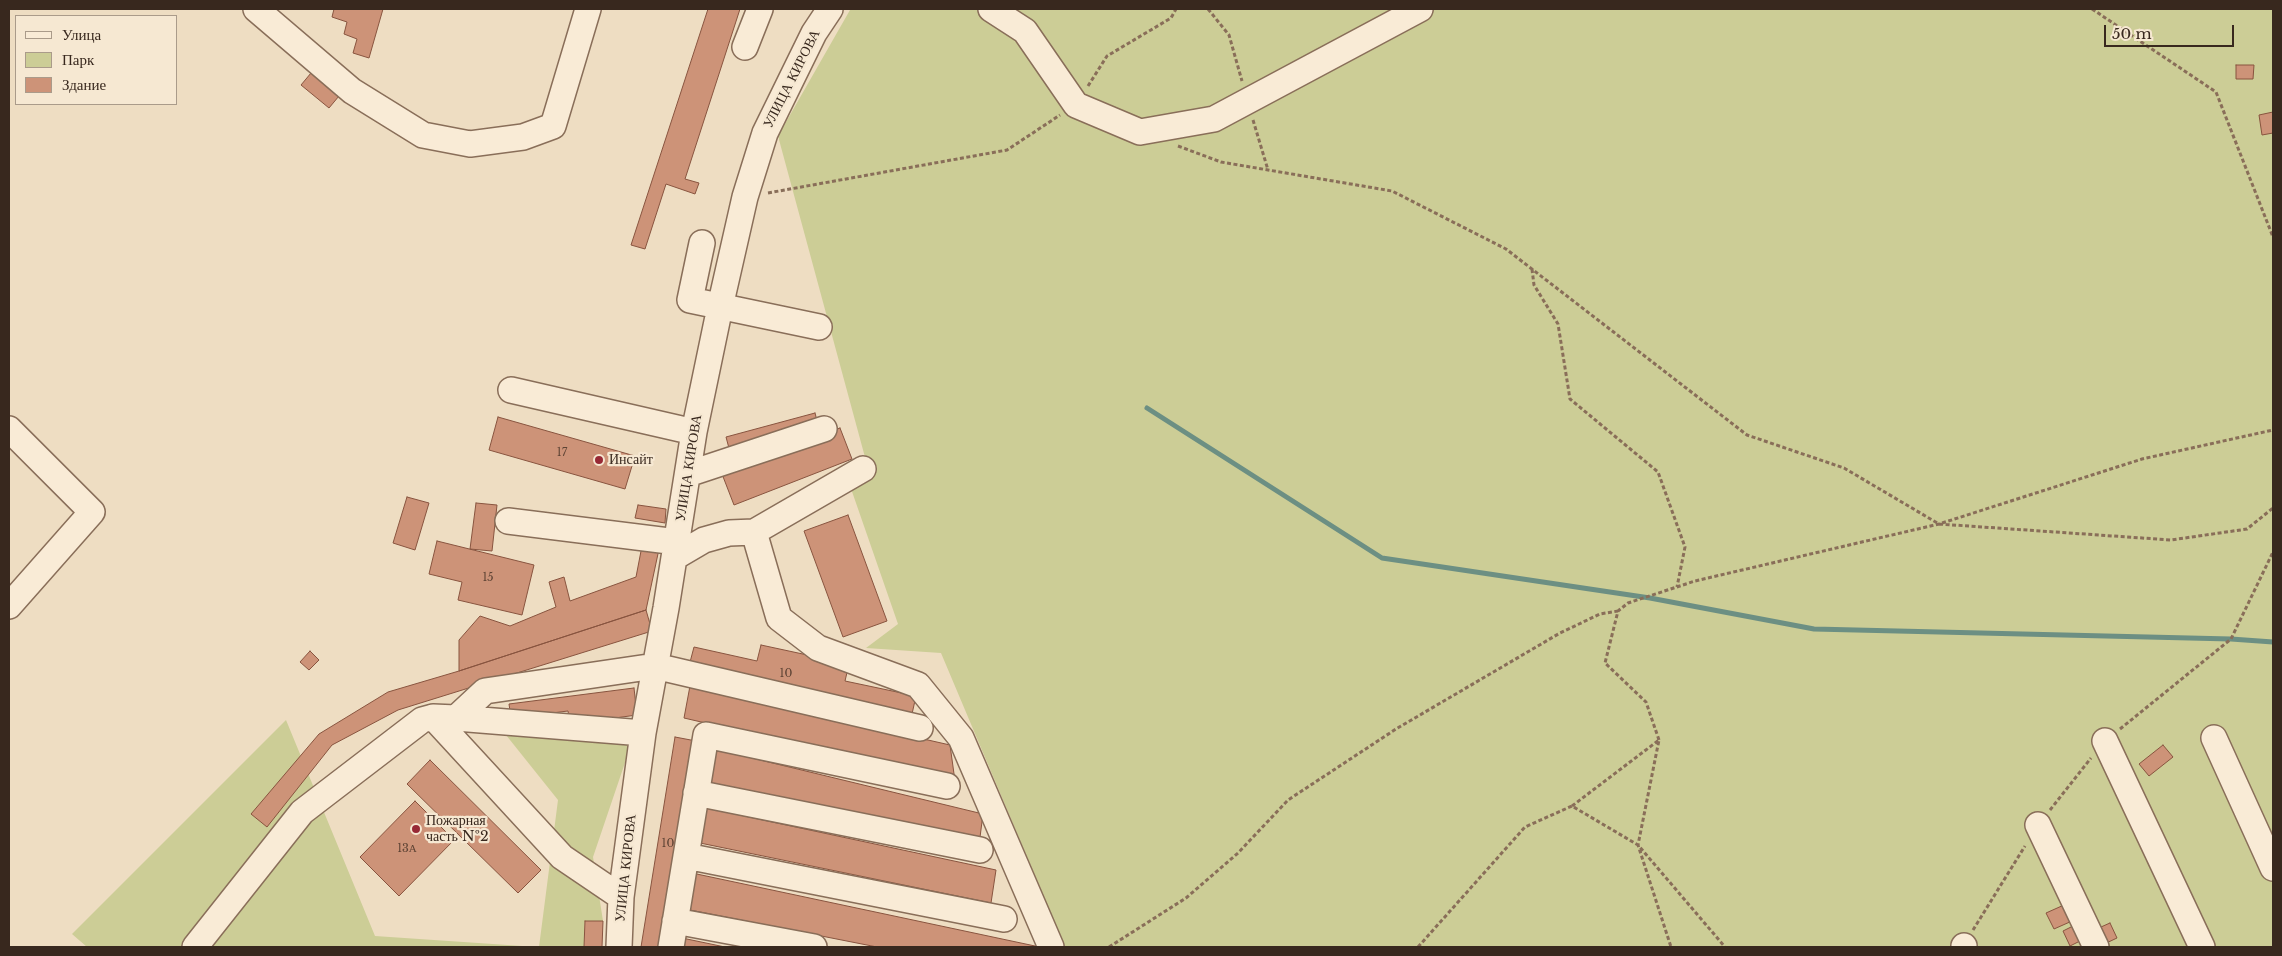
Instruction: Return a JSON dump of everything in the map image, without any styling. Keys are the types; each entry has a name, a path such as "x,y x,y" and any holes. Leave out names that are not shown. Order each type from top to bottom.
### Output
{"street":[{"path":"256,9 360,96 423,135 470,144 523,137 553,126 588,9"},
{"path":"745,47 760,9"},
{"name":"УЛИЦА КИРОВА","path":"619,947 621,897 643,733 676,549 694,432 720,307 745,197 764,133 814,33 830,9"},
{"path":"990,9 1025,31 1076,104 1140,132 1214,119 1420,9"},
{"path":"702,243 690,300 819,327"},
{"path":"511,390 694,432"},
{"path":"9,429 92,512 9,606"},
{"path":"688,474 824,429"},
{"path":"508,521 676,549 729,533 754,532 863,469"},
{"path":"754,532 779,618 818,648 918,685 961,738 1051,947"},
{"path":"445,717 485,691 655,666 920,728"},
{"path":"445,717 562,857 621,897"},
{"path":"195,947 302,812 422,720 445,717 643,733"},
{"path":"671,947 706,735 946,786"},
{"path":"2214,738 2273,868"},
{"path":"2105,741 2202,947"},
{"path":"696,794 980,850"},
{"path":"2038,825 2096,947"},
{"path":"686,856 1004,919"},
{"path":"675,921 814,947"}],"path":[{"path":"745,197 1007,150 1076,104 1107,56 1171,18 1176,9"},
{"path":"2092,9 2216,92 2273,237"},
{"path":"1176,146 1221,162 1392,190 1506,249 1747,435 1844,468 1939,524 2171,540 2247,529 2273,508"},
{"path":"1532,269 1534,285 1558,324 1570,399 1658,472 1685,547 1677,587"},
{"path":"1109,947 1186,898 1238,852 1288,800 1396,729 1560,633 1600,614 1618,611 1628,603 1677,587 1939,524 2142,459 2273,430"},
{"path":"1964,947 2038,825 2105,741 2230,639 2273,552"},
{"path":"1618,611 1605,663 1646,702 1659,740 1638,844 1672,947"},
{"path":"1418,947 1526,827 1572,806 1659,740"},
{"path":"1572,806 1638,844 1725,947"}],"green space":[{"path":"2273,9 2273,947 1065,947 941,653 866,648 898,624 848,480 869,472 778,136 850,10"},
{"path":"286,720 375,936 537,947 87,947 72,934"},
{"path":"498,725 631,745 593,857 603,921 585,921 584,947 539,947 558,800"}],"building":[{"path":"334,9 383,9 369,58 353,53 357,39 344,34 347,22 332,17"},
{"path":"708,9 740,9 685,179 699,183 695,194 666,184 645,249 631,245"},
{"path":"2236,65 2254,65 2253,79 2236,79"},
{"path":"311,73 339,96 329,108 301,85"},
{"path":"2273,112 2273,133 2262,135 2259,115"},
{"path":"815,413 819,428 730,452 726,437"},
{"path":"498,417 635,456 625,489 489,450"},
{"path":"840,428 852,459 734,505 722,474"},
{"path":"407,497 429,503 415,550 393,543"},
{"path":"476,503 497,505 492,551 470,549"},
{"path":"638,505 666,509 665,523 635,518"},
{"path":"848,515 887,621 843,637 804,531"},
{"path":"437,541 534,565 522,615 458,600 462,582 429,574"},
{"path":"642,546 659,549 646,610 459,671 459,640 480,616 510,626 556,607 549,582 564,577 570,601 636,577"},
{"path":"646,610 652,631 398,710 332,745 267,827 251,814 319,734 388,692"},
{"path":"761,645 849,664 845,681 916,696 912,714 689,666 694,647 757,661"},
{"path":"310,651 319,660 309,670 300,662"},
{"path":"690,686 950,745 955,781 684,718"},
{"path":"634,688 637,715 570,724 568,711 511,718 509,704"},
{"path":"675,737 696,741 662,947 641,947"},
{"path":"2163,745 2173,757 2149,776 2139,764"},
{"path":"715,749 983,814 979,845 708,783"},
{"path":"430,760 541,870 518,893 407,784"},
{"path":"415,801 454,840 399,896 360,857"},
{"path":"707,808 996,870 991,903 700,843"},
{"path":"692,873 1035,947 877,947 685,909"},
{"path":"2064,905 2072,921 2054,929 2046,913"},
{"path":"585,921 603,921 602,947 584,947"},
{"path":"2110,923 2117,938 2100,946 2092,931"},
{"path":"2075,925 2082,940 2070,946 2063,931"},
{"path":"682,938 725,947 681,947"}],"waterway":[{"path":"1147,408 1382,558 1650,598 1814,629 2231,639 2273,642"}],"place":[{"name":"Инсайт","path":"599,460"},
{"name":"Пожарная часть №2","path":"416,829"}]}
